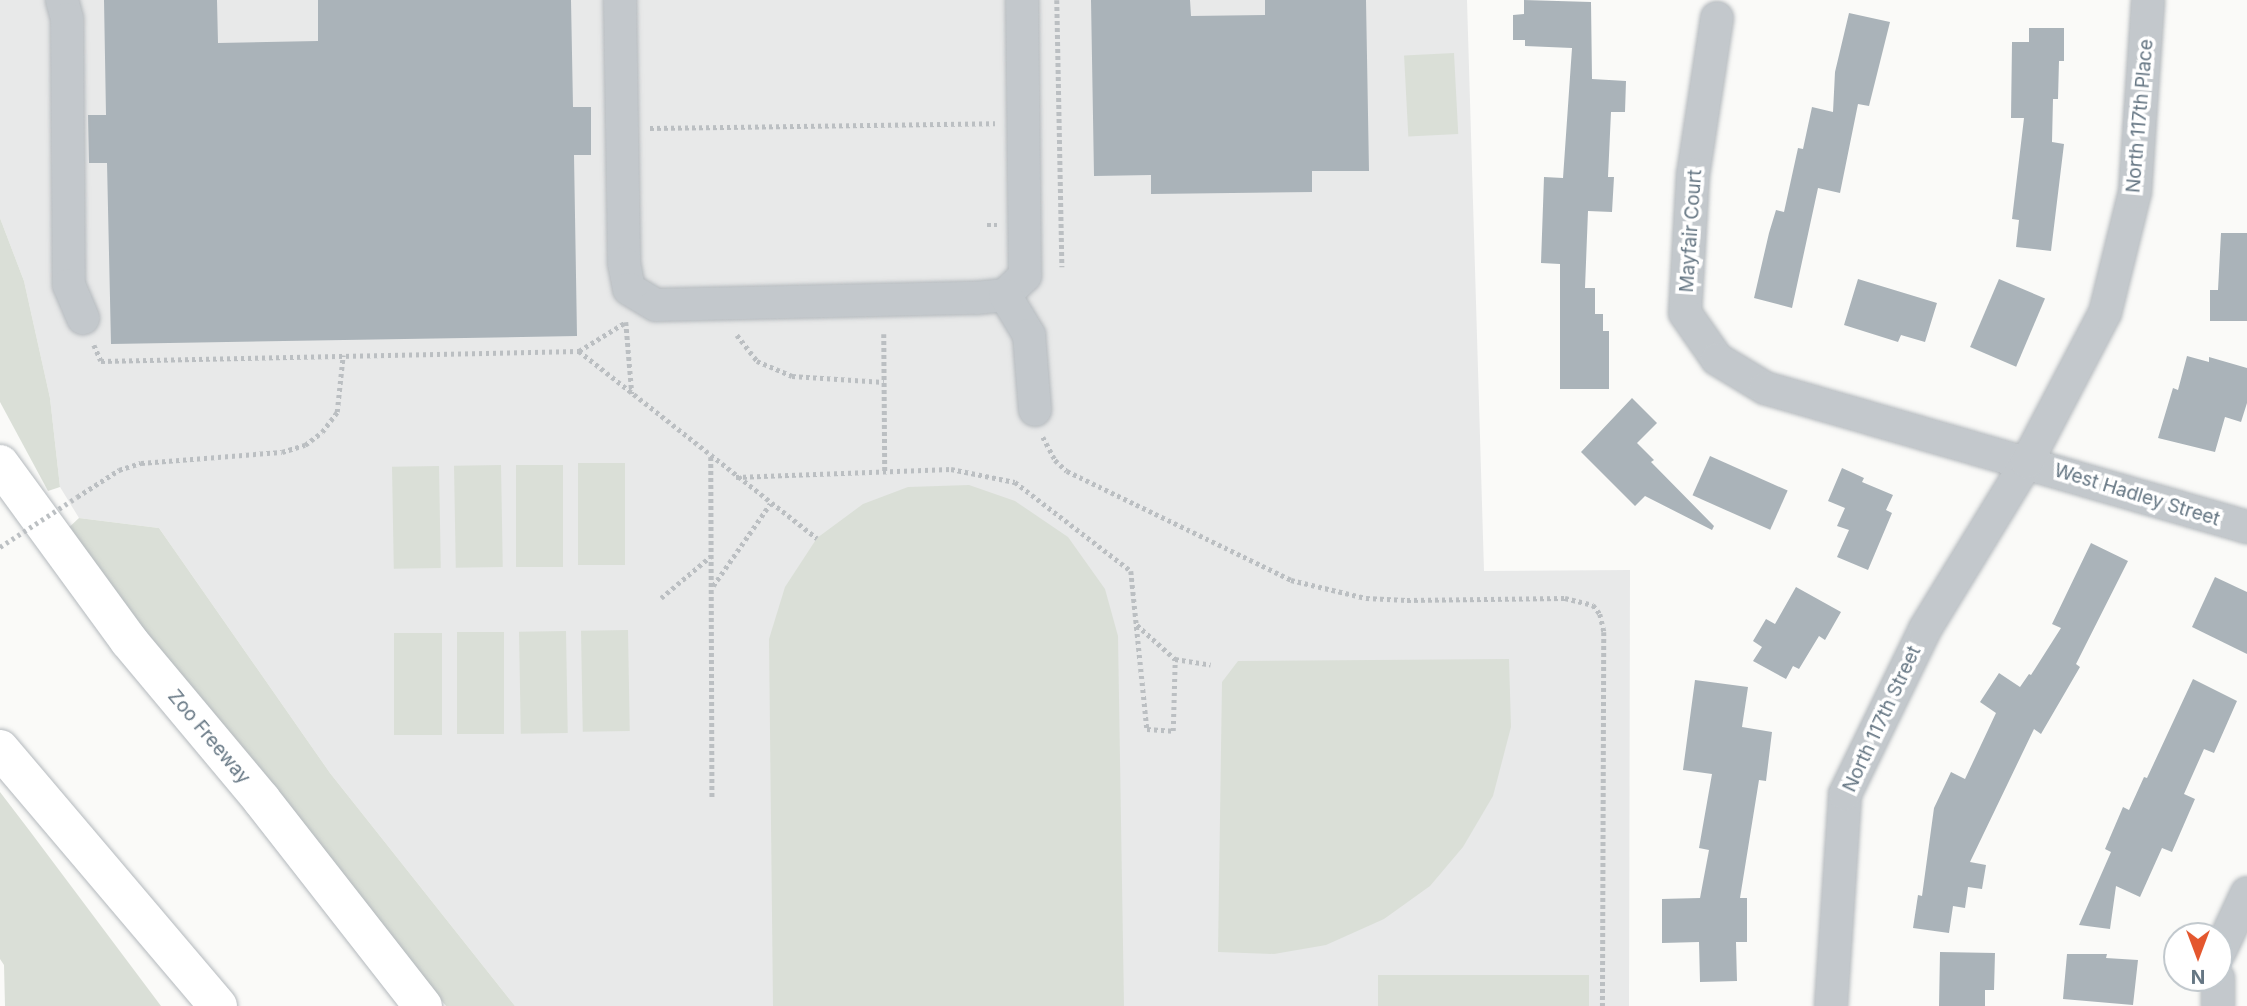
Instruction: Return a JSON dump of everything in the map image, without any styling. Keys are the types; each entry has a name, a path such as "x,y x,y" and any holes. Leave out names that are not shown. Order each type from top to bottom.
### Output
{"highway":[{"name":"Zoo Freeway","path":"0,464 129,641 261,799 423,1006"},
{"path":"0,749 218,1006"}],"street":[{"path":"62,0 67,19 69,285 83,318"},
{"path":"620,0 624,263 629,289 656,304 965,299 1005,295 1025,276 1021,0"},
{"name":"North 117th Place","path":"2027,462 2105,313 2135,192 2148,0"},
{"name":"Mayfair Court","path":"1717,18 1693,174 1685,313 1717,359 1765,388 2027,462"},
{"path":"1005,295 1029,335 1035,410"},
{"name":"West Hadley Street","path":"2027,462 2247,527"},
{"name":"North 117th Street","path":"1831,1006 1845,794 1925,629 2027,462"},
{"path":"2233,922 2247,892"}],"path":[{"path":"1057,0 1062,267"},
{"path":"622,132 652,128 1059,122"},
{"path":"122,361 579,351 626,321 632,394"},
{"path":"884,334 885,471"},
{"path":"737,335 757,361 792,376 884,383"},
{"path":"579,351 770,504 817,538"},
{"path":"0,547 119,470 141,463 282,452 305,445 322,432 337,412 343,355"},
{"path":"1035,410 1044,442 1067,471 1291,580 1366,597 1407,600 1565,597 1592,605 1600,614 1604,632 1603,1006"},
{"path":"711,457 712,798"},
{"path":"736,477 951,469 1015,482 1131,570 1147,729 1173,731 1175,659"},
{"path":"712,588 770,504"},
{"path":"661,598 712,555"},
{"path":"1136,624 1175,659 1211,665"}],"shaded area":[{"path":"0,0 1467,0 1484,571 1630,570 1629,1006 515,1006 330,773 159,528 79,518 60,487 50,398 24,281 0,218"},
{"path":"1454,53 1458,134 1408,137 1404,56"},
{"path":"0,218 24,281 50,398 60,487 48,491 0,402"},
{"path":"578,463 625,463 625,565 578,565"},
{"path":"501,465 503,567 456,568 454,466"},
{"path":"516,465 563,465 563,567 516,567"},
{"path":"439,466 441,568 394,569 392,467"},
{"path":"969,485 1015,501 1068,537 1105,589 1118,636 1124,1006 773,1006 769,639 785,587 817,538 863,504 908,487"},
{"path":"79,518 159,528 330,773 515,1006 446,1006 63,533"},
{"path":"628,630 630,731 583,732 581,631"},
{"path":"566,631 568,733 521,734 519,632"},
{"path":"457,632 504,632 504,734 457,734"},
{"path":"394,633 442,633 442,735 394,735"},
{"path":"1509,659 1511,727 1493,796 1463,847 1430,886 1384,919 1326,945 1274,954 1218,952 1222,682 1238,661"},
{"path":"0,792 161,1006 5,1006 4,965 0,959"},
{"path":"1378,975 1589,975 1589,1006 1378,1006"}],"building":[{"path":"104,0 217,0 218,43 318,41 318,0 571,0 573,107 591,107 591,155 574,155 577,336 111,344 107,163 89,163 88,115 106,115"},
{"path":"1091,0 1190,0 1191,16 1265,15 1265,0 1366,0 1369,171 1312,171 1312,192 1151,194 1151,175 1094,176"},
{"path":"1524,0 1591,2 1592,79 1626,81 1625,112 1611,112 1608,177 1614,177 1612,212 1588,211 1585,288 1595,288 1595,314 1603,314 1603,331 1609,331 1609,389 1560,389 1560,264 1541,263 1544,177 1563,178 1572,48 1525,46 1525,40 1513,40 1513,15 1524,14"},
{"path":"1849,13 1890,22 1869,106 1858,104 1840,193 1818,188 1792,308 1754,298 1769,233 1776,210 1784,212 1798,148 1803,149 1812,107 1833,112 1835,72"},
{"path":"2029,28 2064,28 2064,61 2059,61 2058,99 2053,99 2052,142 2064,144 2051,251 2016,247 2019,220 2012,219 2024,118 2011,118 2012,42 2029,42"},
{"path":"2221,233 2247,233 2247,321 2210,321 2210,290 2218,290"},
{"path":"1858,279 1937,303 1925,342 1901,335 1898,342 1844,325"},
{"path":"1999,279 2045,299 2016,367 1970,347"},
{"path":"2187,356 2209,362 2209,357 2247,368 2247,403 2241,422 2225,417 2215,452 2158,438 2173,388 2178,390"},
{"path":"1632,398 1657,423 1637,443 1654,460 1651,462 1714,526 1712,530 1645,496 1635,506 1581,452"},
{"path":"1710,456 1788,491 1770,530 1693,495"},
{"path":"1842,468 1864,478 1862,482 1893,495 1886,510 1892,513 1868,570 1837,557 1849,530 1837,526 1845,508 1828,501"},
{"path":"2091,543 2128,561 2076,664 2080,667 2041,734 2034,729 1970,862 1986,865 1982,889 1968,887 1965,908 1953,906 1949,933 1913,928 1918,895 1922,896 1934,808 1951,772 1965,779 1996,713 1980,702 1999,673 2020,687 2029,674 2031,675 2061,628 2052,624"},
{"path":"2215,577 2247,592 2247,654 2192,627"},
{"path":"1796,587 1841,612 1825,640 1819,636 1799,669 1793,666 1786,679 1753,661 1762,647 1753,641 1766,619 1775,624"},
{"path":"2193,679 2237,701 2214,753 2204,749 2184,794 2195,799 2172,852 2162,848 2140,897 2116,886 2110,929 2079,925 2111,852 2105,849 2123,807 2129,810 2144,777 2147,778"},
{"path":"1695,680 1748,687 1742,727 1772,732 1766,781 1759,780 1740,898 1747,898 1747,942 1736,942 1737,981 1700,982 1699,942 1662,943 1662,899 1700,898 1709,850 1699,848 1712,774 1683,770"},
{"path":"1940,952 1995,953 1994,990 1985,990 1985,1006 1939,1006"},
{"path":"2067,954 2107,954 2106,958 2138,960 2133,1005 2063,999"}]}
